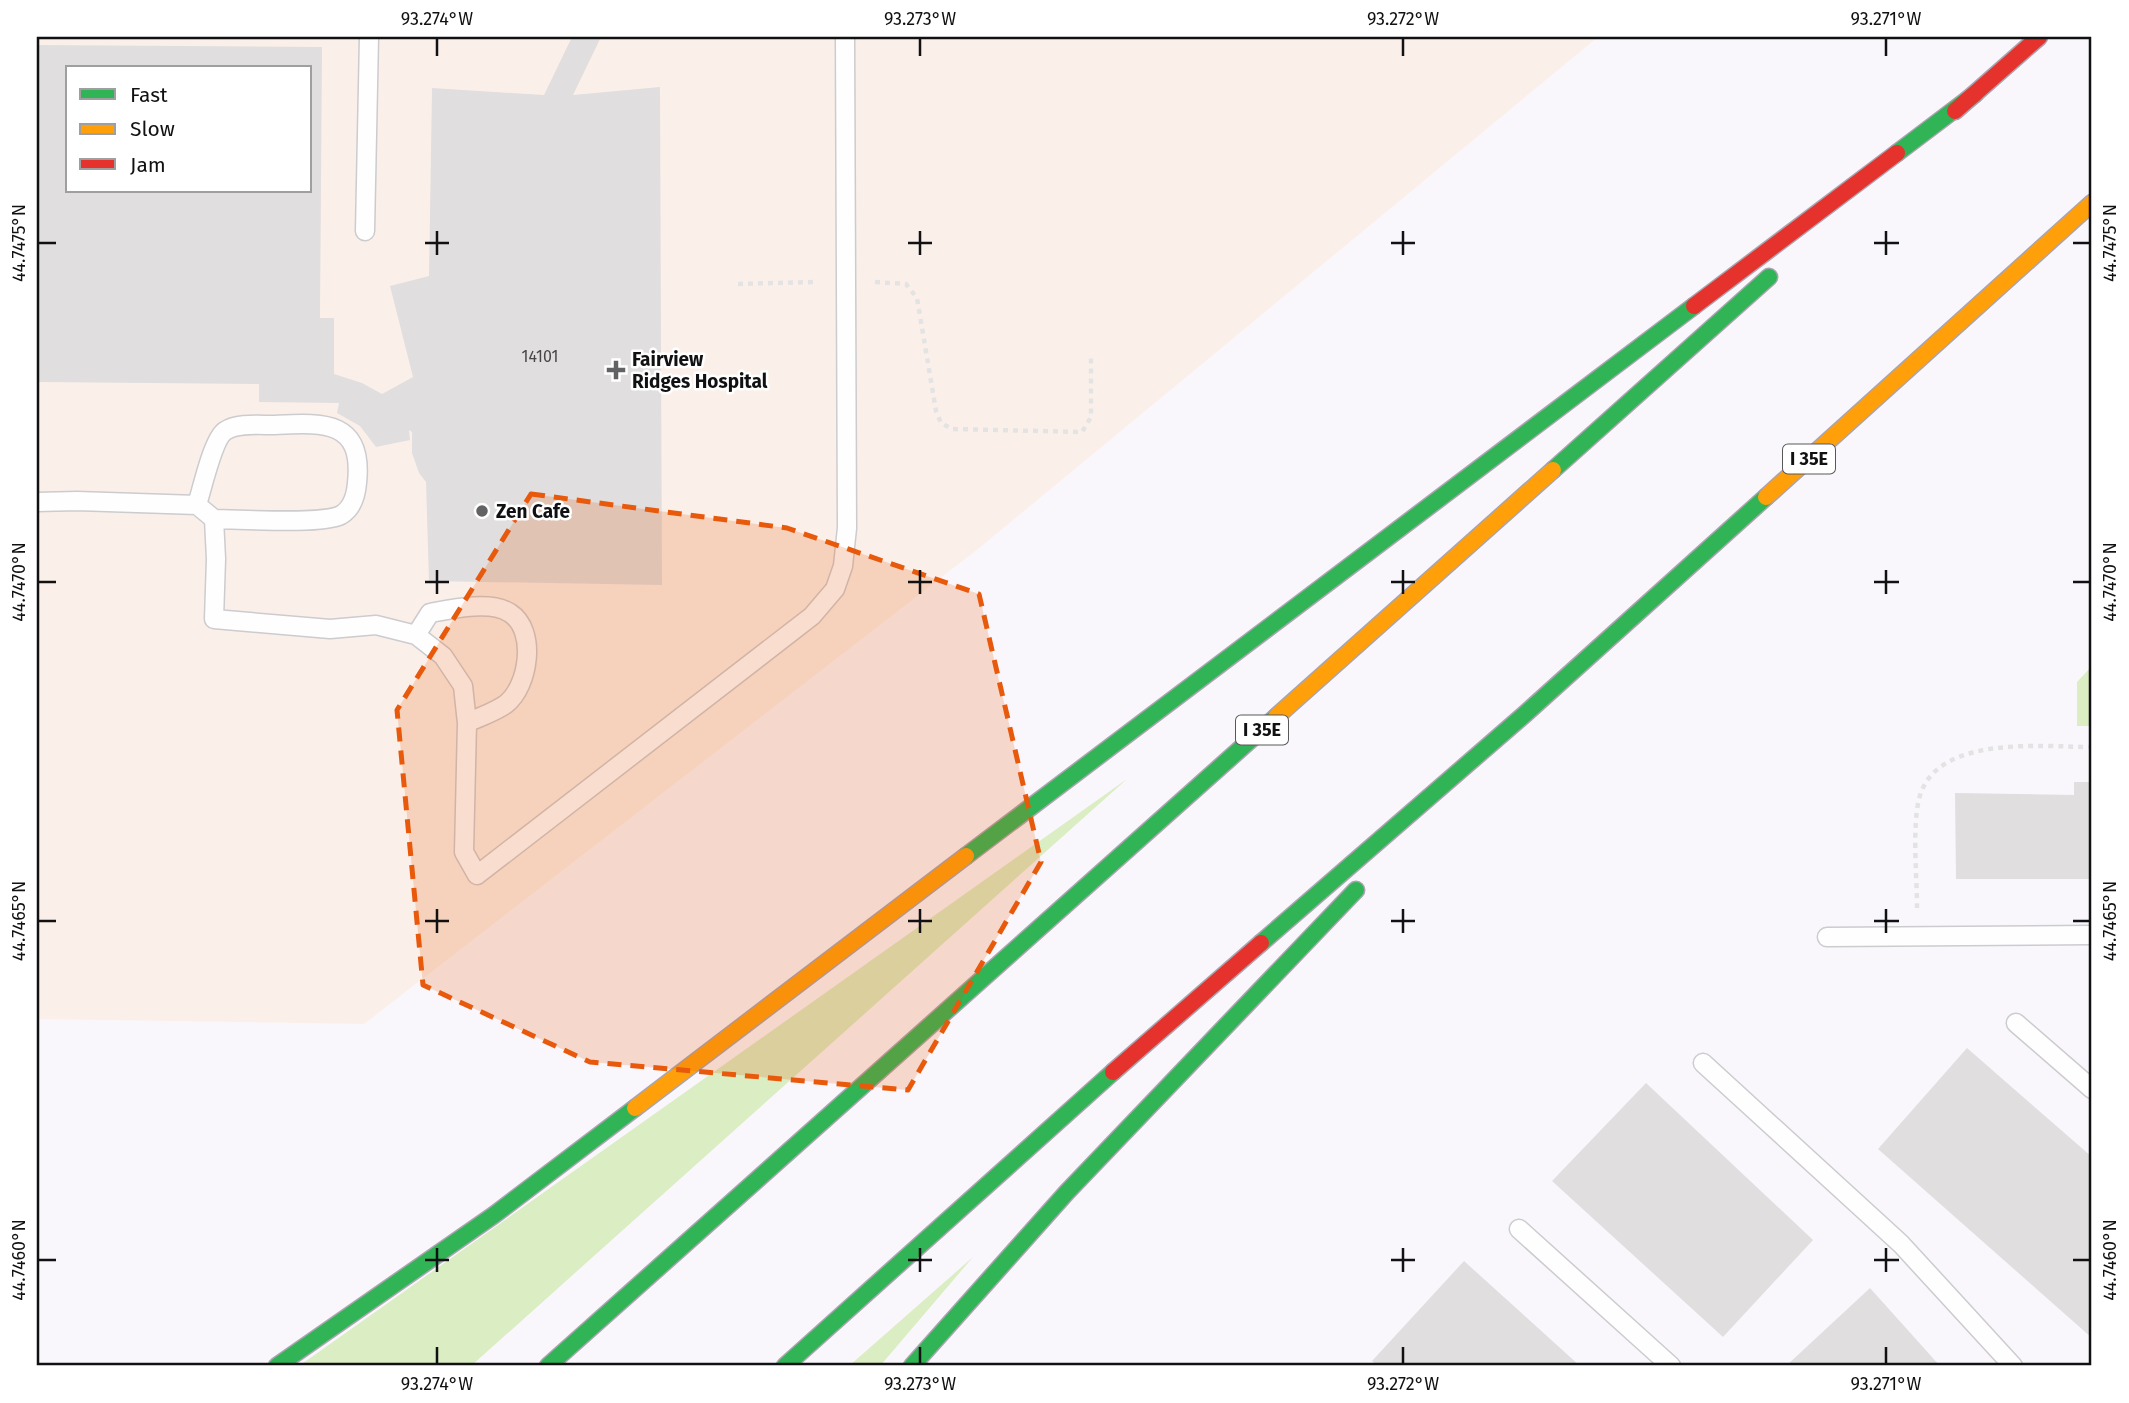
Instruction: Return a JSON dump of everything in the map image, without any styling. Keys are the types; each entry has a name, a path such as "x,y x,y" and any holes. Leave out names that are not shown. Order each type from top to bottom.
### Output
{"highway":[{"path":"1829,224 2039,37"},
{"path":"277,1366 494,1215 1975,94"},
{"name":"I 35E","path":"785,1366 1147,1042 1525,714 2092,203"},
{"name":"I 35E","path":"548,1366 1777,270"},
{"path":"1410,834 1525,714"},
{"path":"912,1366 1067,1192 1363,883"}],"lane":[{"path":"365,231 369,37"},
{"path":"214,519 214,619 330,629 376,625 416,635 443,656 463,686 467,723 464,852 477,875 812,616 835,589 843,566 846,541 845,37"},
{"path":"37,502 103,501 197,505 214,519 313,520 340,516 351,507 356,491 359,466 356,449 347,436 334,428 314,423 240,426 225,430 216,440 197,505"},
{"path":"416,635 430,613 465,606 490,607 510,612 525,629 527,663 519,688 506,704 467,723"},
{"path":"1827,937 2092,935"},
{"path":"2016,1023 2092,1089"},
{"path":"1703,1063 1901,1244 2013,1366"},
{"path":"1519,1229 1671,1366"}],"path":[{"path":"737,284 906,284 917,298 936,411 941,423 953,429 1082,432 1091,417 1091,356"},
{"path":"1918,937 1916,827 1919,797 1934,772 1961,755 1994,747 2092,747"}],"highlighted area":[{"path":"531,494 787,528 979,594 1041,862 908,1090 590,1062 423,985 397,710"}],"shaded area":[{"name":"Fairview Ridges Hospital","path":"37,37 1598,37 978,549 364,1024 37,1019"}],"green space":[{"path":"2092,666 2092,726 2077,726 2077,682"},
{"path":"1127,779 471,1366 299,1366"},
{"path":"973,1257 880,1366 849,1366"}],"building":[{"path":"572,37 601,37 573,95 660,87 662,585 429,581 426,482 419,473 412,453 412,432 409,430 410,440 376,447 360,426 337,413 339,403 259,402 259,384 37,382 37,45 322,47 320,318 334,318 334,374 362,383 382,394 413,377 390,286 429,276 432,88 544,95"},
{"path":"2074,782 2092,782 2092,879 1956,879 1955,793 2074,795"},
{"path":"1967,1048 2092,1157 2092,1338 1878,1149"},
{"path":"1646,1083 1813,1240 1723,1337 1552,1181"},
{"path":"1464,1261 1580,1366 1378,1366 1372,1361"},
{"path":"1870,1288 1940,1366 1786,1366"}],"traffic: fast":[{"path":"1897,153 1975,94"},
{"path":"1553,470 1769,277"},
{"path":"966,856 1694,306"},
{"path":"1261,943 1525,714 1766,497"},
{"path":"548,1366 1276,717"},
{"path":"912,1366 1067,1192 1356,890"},
{"path":"785,1366 1113,1072"},
{"path":"277,1366 494,1215 635,1108"}],"traffic: slow":[{"path":"1766,497 2092,203"},
{"path":"1276,717 1553,470"},
{"path":"635,1108 966,856"}],"traffic: jam":[{"path":"1955,111 2039,37"},
{"path":"1694,306 1897,153"},
{"path":"1113,1072 1261,943"}],"place":[{"name":"Fairview Ridges Hospital","path":"616,370"},
{"name":"Zen Cafe","path":"482,511"}]}
